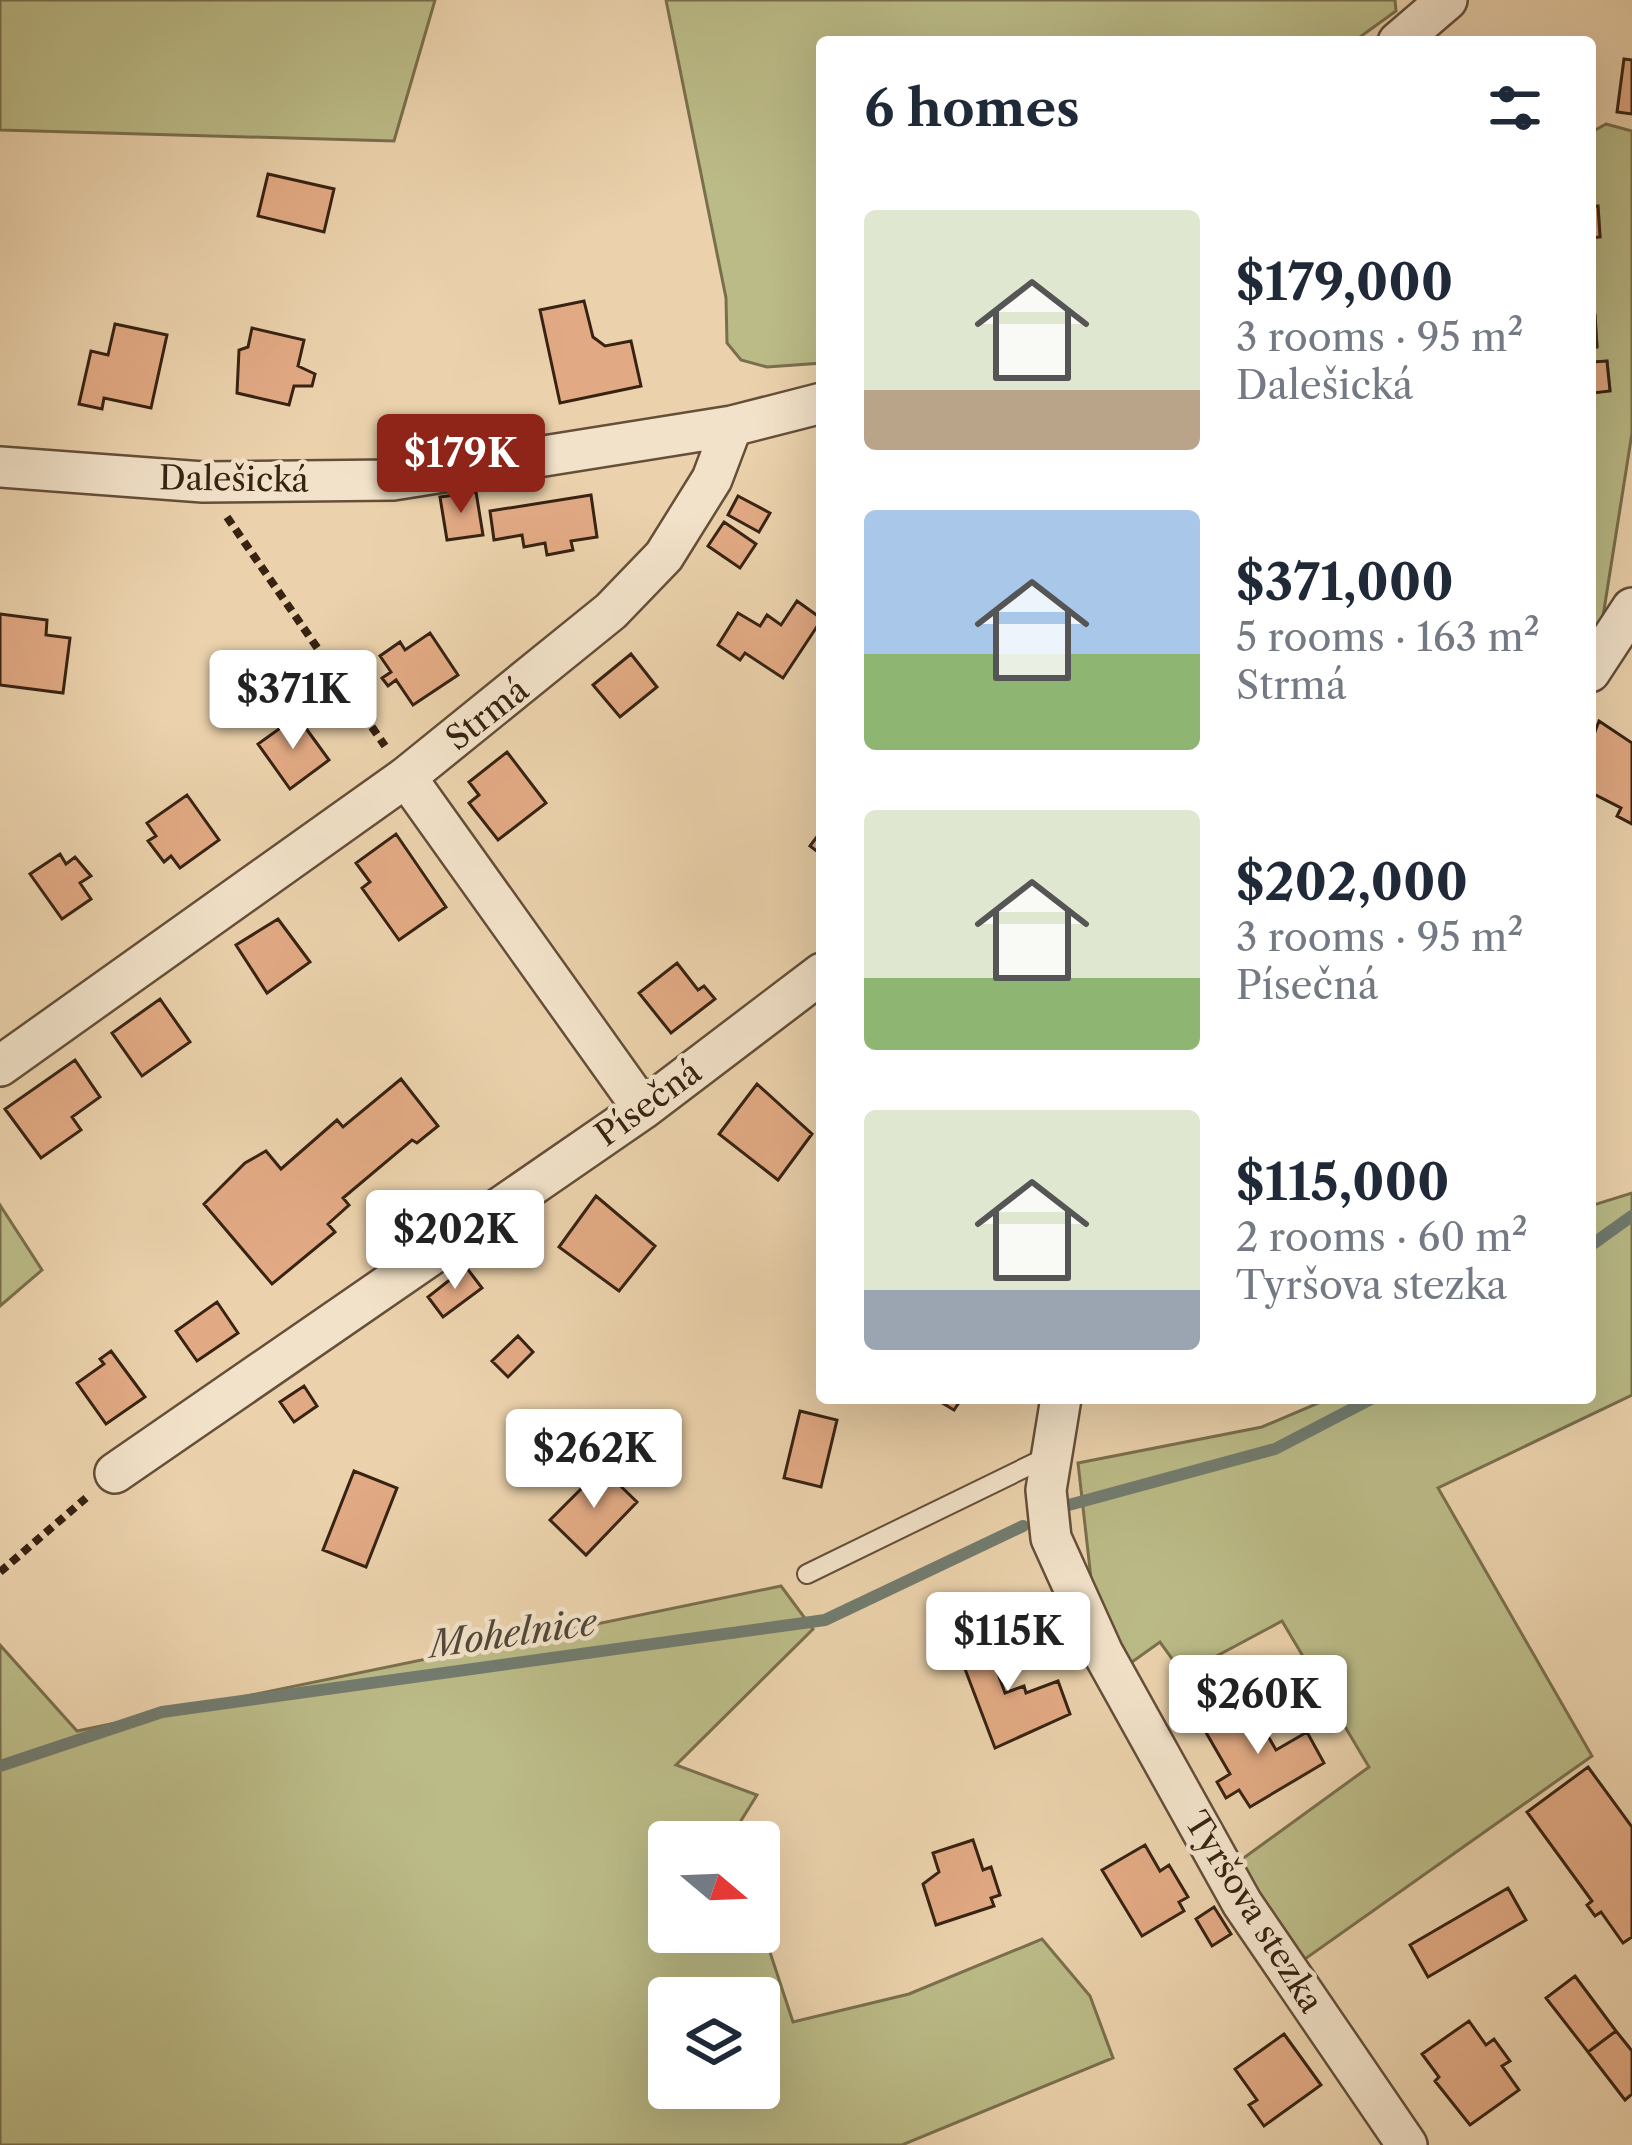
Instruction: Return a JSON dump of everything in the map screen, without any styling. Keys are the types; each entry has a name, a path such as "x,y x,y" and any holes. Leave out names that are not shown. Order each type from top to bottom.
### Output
{"street":[{"path":"1405,36 1447,0"},
{"name":"Dalešická","path":"0,466 202,482 393,480 732,426 816,405"},
{"name":"Strmá","path":"0,1066 406,777 581,637 664,556 712,479 732,426"},
{"path":"1603,664 1632,608"},
{"path":"406,777 643,1108"},
{"name":"Písečná","path":"115,1473 643,1108 816,978"},
{"name":"Tyršova stezka","path":"1060,1404 1046,1490 1051,1538 1102,1653 1242,1904 1407,2145"}],"lane":[{"path":"807,1574 1052,1455"}],"path":[{"path":"202,482 406,777"},
{"path":"0,1572 115,1473"}],"green space":[{"path":"0,0 435,0 394,141 0,130"},
{"path":"666,0 1395,0 1396,11 1361,36 816,36 816,363 767,367 741,360 727,343 726,298"},
{"path":"1606,124 1632,131 1632,433 1601,629 1596,627 1596,392 1610,390 1607,361 1596,362 1596,237 1600,236 1596,130"},
{"path":"1632,1193 1632,1395 1438,1488 1592,1756 1305,1959 1238,1862 1369,1767 1282,1621 1183,1674 1160,1642 1125,1667 1093,1596 1078,1463 1262,1427 1316,1404 1596,1404 1596,1204"},
{"path":"0,1205 42,1270 0,1306"},
{"path":"781,1586 813,1629 676,1765 757,1795 741,1821 648,1821 648,1953 770,1953 778,1977 648,1977 648,2109 780,2109 780,1983 793,2022 909,1994 1042,1939 1090,1996 1113,2058 902,2145 0,2145 0,1645 77,1731"}],"building":[{"path":"1624,59 1632,60 1632,114 1617,112"},
{"path":"268,174 334,189 324,232 258,216"},
{"path":"1596,206 1600,237 1596,237"},
{"path":"584,301 593,337 605,346 631,341 641,386 560,403 540,310"},
{"path":"115,324 167,335 151,408 104,398 102,409 79,404 91,351 108,355"},
{"path":"252,328 304,340 298,366 315,374 312,386 294,386 289,405 237,393 239,350 248,347"},
{"path":"1607,361 1610,391 1596,393 1596,362"},
{"path":"476,492 483,535 447,540 440,497"},
{"path":"591,495 597,537 571,541 573,550 547,555 545,543 524,547 522,535 494,540 490,511"},
{"path":"738,496 770,513 759,532 728,515"},
{"path":"724,522 756,544 740,568 708,546"},
{"path":"797,601 816,615 816,628 783,678 745,653 740,660 718,645 738,613 760,626 767,615 781,625"},
{"path":"0,614 47,620 46,635 70,638 63,693 0,685"},
{"path":"430,633 458,675 413,705 396,680 388,686 382,678 391,672 380,656 400,642 405,650"},
{"path":"631,654 657,687 620,717 593,685"},
{"path":"297,716 329,760 290,789 258,744"},
{"path":"1599,721 1632,743 1632,824 1617,816 1621,808 1596,795"},
{"path":"507,752 546,803 498,840 469,803 479,795 469,782"},
{"path":"187,795 219,840 180,868 171,856 164,862 148,841 156,836 147,823"},
{"path":"396,834 446,907 399,940 362,888 370,882 356,863"},
{"path":"60,854 66,864 75,857 91,876 80,883 91,899 62,919 30,874"},
{"path":"278,919 310,962 267,993 236,945"},
{"path":"677,963 698,990 704,986 715,999 671,1033 639,993"},
{"path":"160,999 190,1042 142,1076 112,1033"},
{"path":"75,1060 100,1097 72,1117 81,1130 41,1158 5,1109"},
{"path":"401,1079 438,1126 417,1143 412,1140 343,1198 349,1205 328,1224 335,1232 272,1284 204,1204 245,1163 266,1151 281,1169 337,1120 343,1127"},
{"path":"757,1084 812,1134 778,1180 719,1134"},
{"path":"596,1196 655,1246 619,1291 559,1247"},
{"path":"466,1267 482,1288 443,1317 428,1297"},
{"path":"217,1302 238,1333 197,1361 176,1331"},
{"path":"518,1336 533,1352 508,1377 492,1361"},
{"path":"111,1351 145,1397 106,1424 77,1383 104,1364 100,1359"},
{"path":"304,1386 317,1406 294,1422 280,1402"},
{"path":"800,1411 837,1420 821,1487 784,1478"},
{"path":"602,1468 637,1502 586,1555 550,1520"},
{"path":"354,1471 397,1488 366,1567 323,1550"},
{"path":"1004,1631 1012,1653 993,1660 1005,1693 1024,1686 1026,1693 1058,1681 1070,1714 995,1748 957,1648"},
{"path":"1249,1703 1276,1750 1307,1732 1324,1763 1250,1807 1239,1790 1226,1798 1217,1782 1230,1774 1204,1729"},
{"path":"1588,1767 1632,1827 1632,1937 1623,1943 1601,1912 1595,1916 1587,1905 1592,1901 1527,1812"},
{"path":"973,1840 983,1870 991,1867 1000,1895 991,1898 994,1906 936,1925 923,1884 939,1872 933,1853"},
{"path":"1145,1845 1160,1871 1169,1865 1188,1897 1179,1902 1184,1911 1142,1936 1102,1870"},
{"path":"1508,1888 1526,1920 1428,1977 1410,1945"},
{"path":"1214,1907 1231,1934 1212,1946 1196,1919"},
{"path":"1575,1976 1616,2031 1588,2052 1546,1998"},
{"path":"1469,2021 1486,2045 1494,2039 1510,2061 1502,2066 1519,2090 1470,2125 1435,2081 1439,2077 1422,2054"},
{"path":"1616,2031 1632,2051 1632,2094 1625,2100 1588,2052"},
{"path":"1284,2034 1321,2085 1264,2126 1249,2105 1257,2100 1235,2069"}],"waterway":[{"name":"Mohelnice","path":"1596,1242 1632,1216"},
{"name":"Mohelnice","path":"1065,1506 1275,1449 1361,1404"},
{"name":"Mohelnice","path":"0,1766 162,1712 825,1620 1023,1526"}]}
